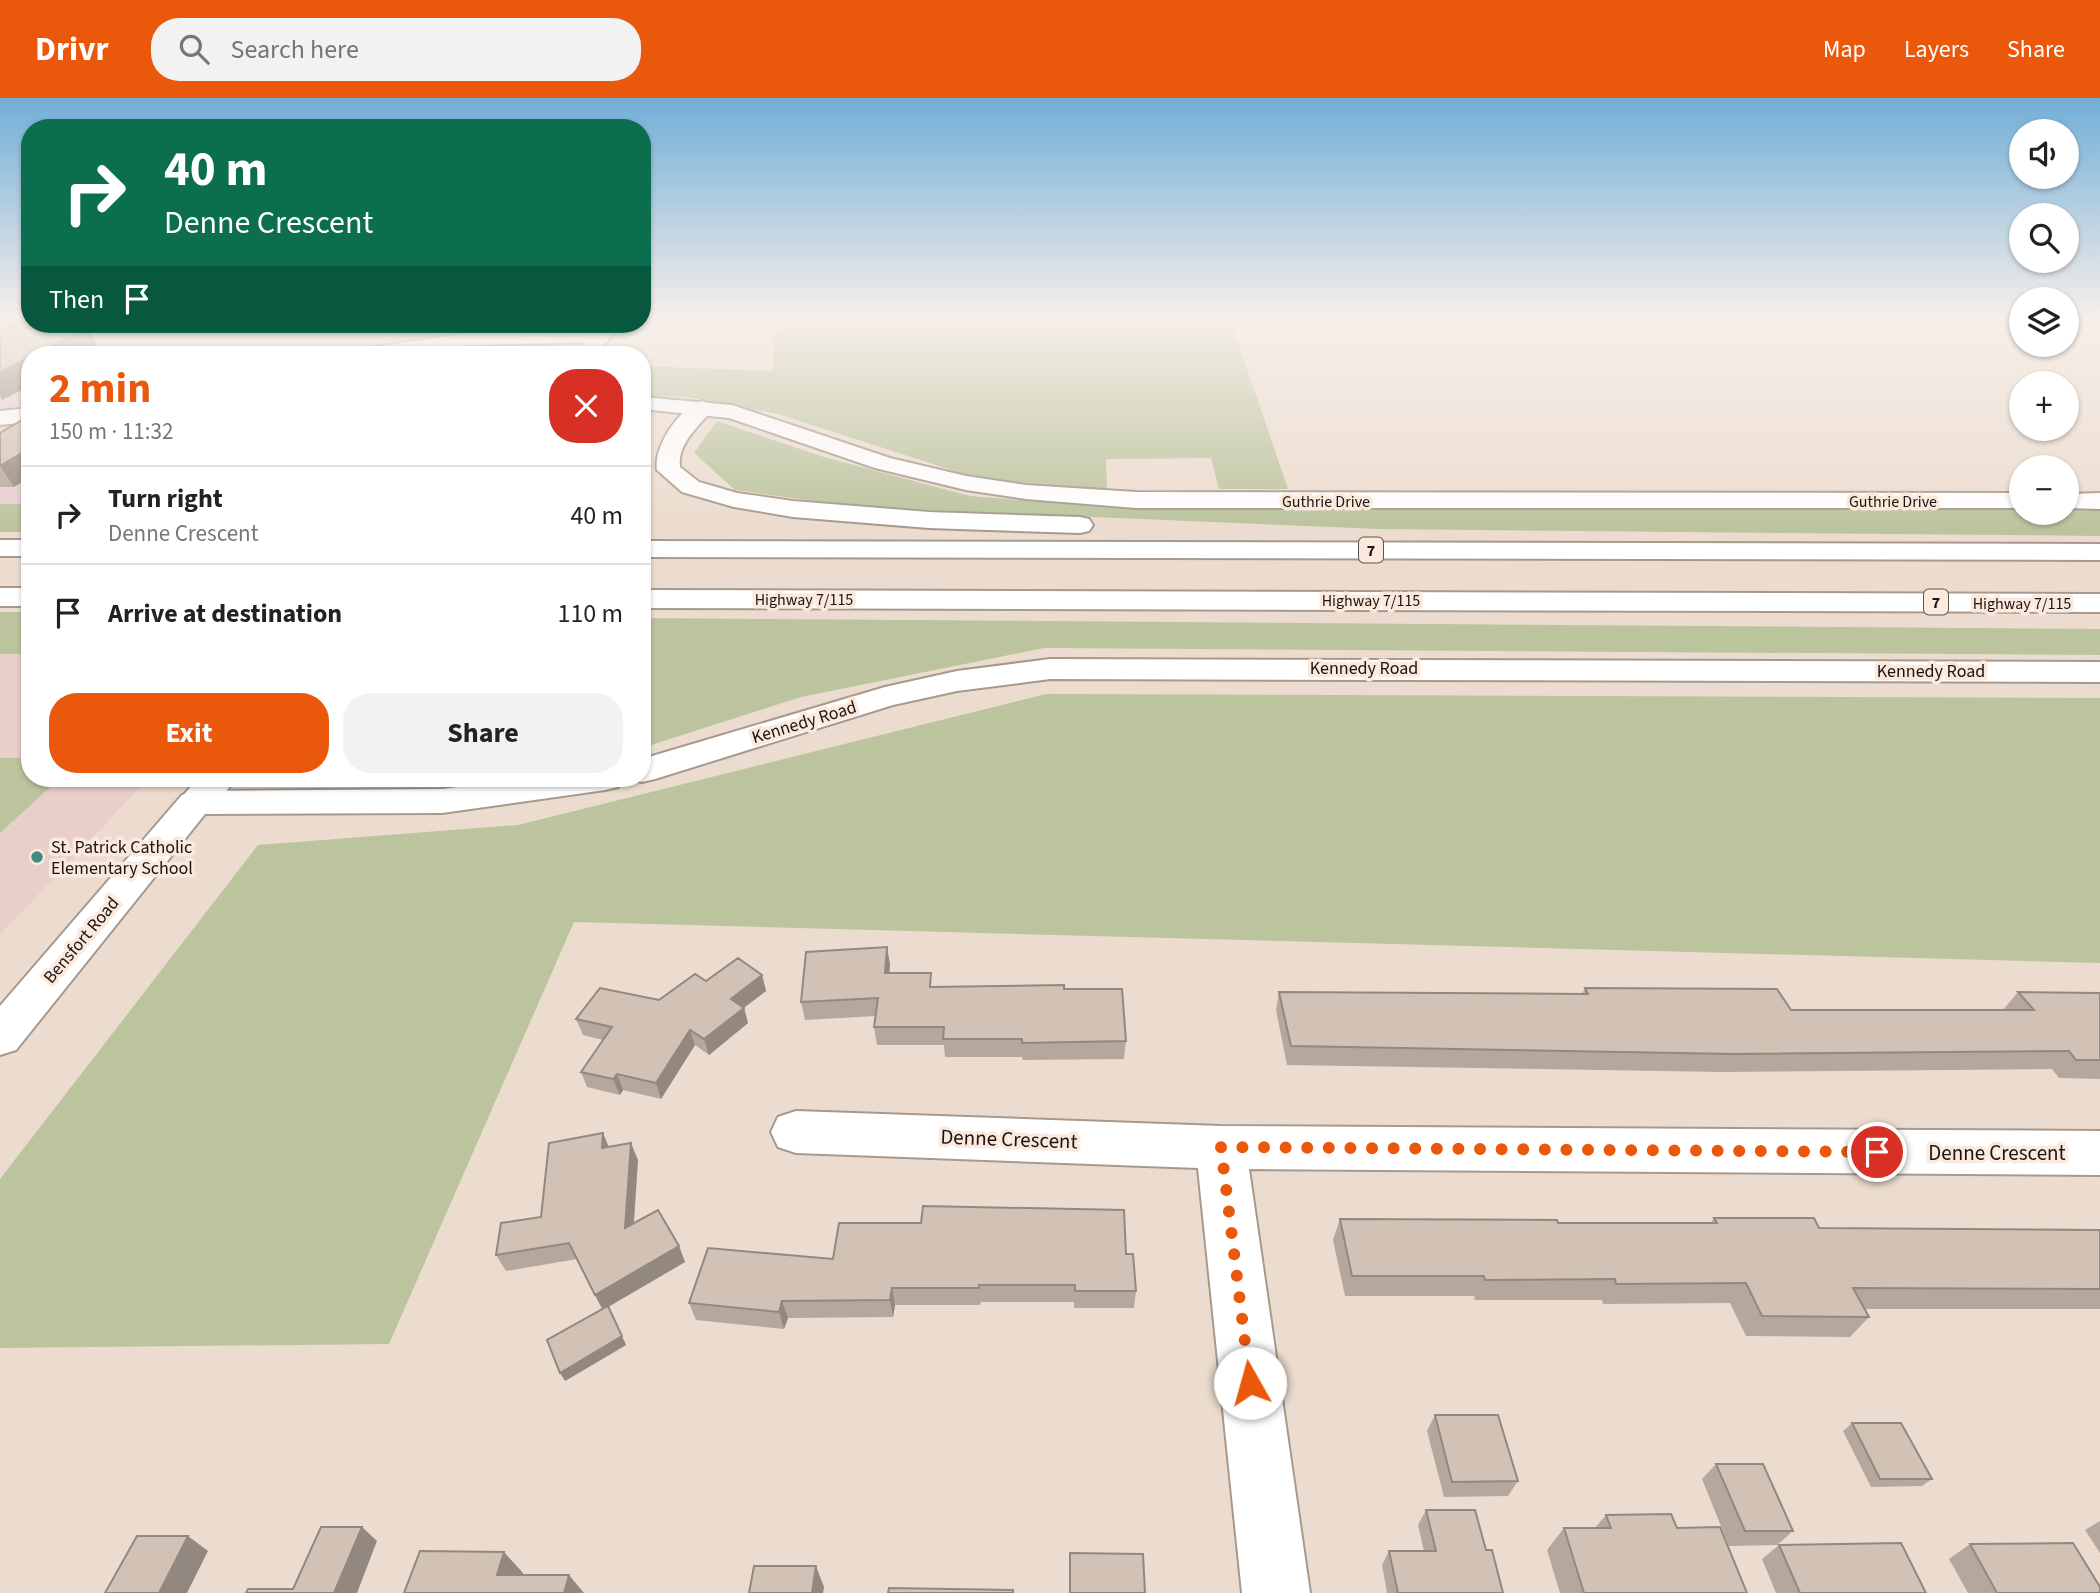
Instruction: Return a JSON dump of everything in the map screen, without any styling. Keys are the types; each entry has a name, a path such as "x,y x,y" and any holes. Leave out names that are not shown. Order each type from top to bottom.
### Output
{"main road":[{"name":"Guthrie Drive","path":"651,404 703,407 760,420 927,475 1026,492 1136,500 2009,501"},
{"path":"703,407 677,439 667,459 670,472 679,481 702,492 750,504 852,514 1259,534 1527,541 1638,551"},
{"path":"0,418 21,416"},
{"path":"2079,501 2100,501"},
{"path":"0,548 21,548"},
{"name":"7","path":"651,549 2100,552"},
{"path":"0,597 21,597"},
{"name":"Highway 7/115","path":"651,599 2100,603"},
{"path":"1773,602 2100,611"},
{"name":"Kennedy Road","path":"651,768 885,697 957,681 1050,669 2100,672"},
{"path":"206,791 442,801 546,787"},
{"name":"Bensfort Road","path":"5,1026 206,791"},
{"name":"Denne Crescent","path":"796,1132 1221,1147 2100,1153"},
{"path":"1221,1147 1276,1593"}],"shaded area":[{"path":"0,386 21,386 21,504 0,504"},
{"name":"St. Patrick Catholic Elementary School","path":"0,654 21,654 21,787 140,787 0,935"}],"green space":[{"path":"651,386 1253,386 1288,489 1219,489 1211,458 1106,459 1107,492 973,477 778,414 686,397 651,396"},
{"path":"717,421 824,457 970,496 1119,508 2009,509 2009,525 2079,525 2079,510 2100,509 2100,536 1378,529 858,507 735,490 694,453"},
{"path":"0,504 21,504 21,532 0,532"},
{"path":"0,612 21,612 21,654 0,654"},
{"path":"651,618 2100,629 2100,655 1044,648 801,697 651,745"},
{"path":"1046,694 2100,698 2100,963 574,922 389,1344 0,1348 0,1179 258,845 518,825"},
{"path":"0,758 21,758 21,787 50,787 0,833"}],"building":[{"path":"21,421 21,453 0,466 0,433"},
{"path":"887,947 885,973 931,973 930,987 1064,985 1064,989 1122,989 1126,1041 1022,1043 1022,1039 943,1039 944,1027 874,1027 878,998 801,1002 806,952"},
{"path":"738,958 762,975 731,999 744,1008 704,1039 690,1030 656,1083 617,1074 613,1079 581,1072 612,1027 576,1019 600,988 659,1000 695,974 706,981"},
{"path":"1585,988 1777,989 1791,1010 2034,1010 2018,992 2100,993 2100,1060 2076,1060 2069,1051 1734,1054 1291,1046 1279,992 1588,994"},
{"path":"603,1133 602,1148 631,1143 625,1228 658,1210 679,1246 595,1295 569,1243 496,1255 501,1223 541,1217 549,1143"},
{"path":"923,1206 1124,1210 1126,1254 1133,1254 1136,1291 1075,1291 1075,1285 892,1288 890,1300 782,1301 779,1312 689,1303 708,1248 833,1259 839,1223 921,1223"},
{"path":"1714,1218 1814,1218 1819,1228 2100,1230 2100,1289 1853,1288 1869,1317 1762,1316 1746,1283 1616,1284 1615,1279 1485,1280 1484,1276 1352,1276 1340,1219 1717,1223"},
{"path":"608,1306 622,1336 560,1373 547,1340"},
{"path":"1435,1415 1498,1415 1518,1481 1452,1482"},
{"path":"1852,1423 1901,1423 1932,1479 1880,1479"},
{"path":"1716,1464 1763,1464 1793,1531 1745,1531"},
{"path":"1426,1510 1475,1510 1486,1550 1492,1550 1503,1593 1398,1593 1389,1551 1436,1551"},
{"path":"1671,1514 1677,1528 1720,1527 1747,1593 1584,1593 1564,1528 1611,1528 1606,1515"},
{"path":"321,1527 362,1527 334,1593 246,1593 248,1589 293,1589"},
{"path":"137,1536 188,1536 159,1593 105,1593"},
{"path":"1901,1543 1926,1593 1800,1593 1779,1545"},
{"path":"2073,1543 2100,1587 2100,1593 1997,1593 1970,1544"},
{"path":"420,1551 504,1552 497,1575 569,1575 564,1593 404,1593"},
{"path":"1070,1553 1143,1554 1145,1593 1070,1593"},
{"path":"754,1566 816,1566 812,1593 749,1593"},
{"path":"889,1588 1013,1590 1013,1593 888,1593"}],"place":[{"name":"St. Patrick Catholic Elementary School","path":"37,857"}],"route":[{"path":"1250,1383 1221,1147 1877,1152"}]}
